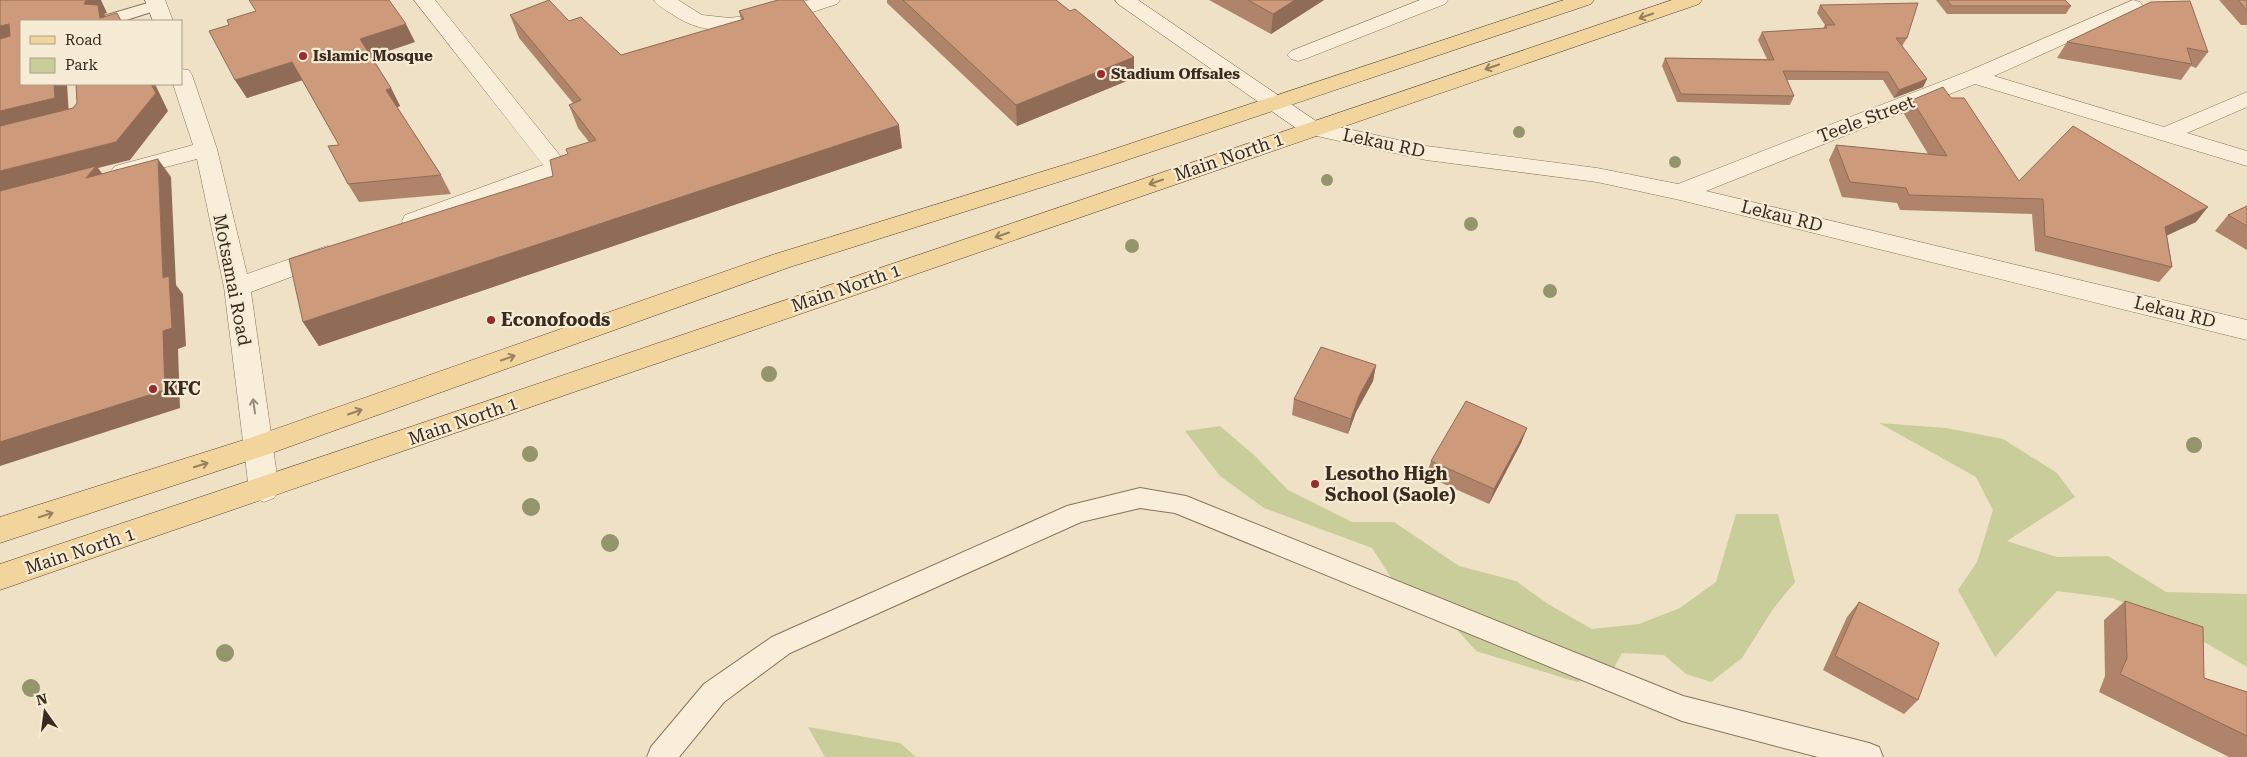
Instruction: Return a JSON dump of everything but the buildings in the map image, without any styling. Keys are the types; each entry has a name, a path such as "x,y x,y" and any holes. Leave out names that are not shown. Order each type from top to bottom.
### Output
{"main road":[{"path":"0,530 259,446 781,261 1101,161 1584,0"},
{"name":"Main North 1","path":"0,577 264,490 1311,128 1692,0"}],"street":[{"path":"392,229 558,168 424,0"},
{"path":"664,0 696,20 729,25 777,16 830,0"},
{"path":"1124,0 1311,128"},
{"path":"1298,55 1438,0"},
{"name":"Teele Street","path":"1680,192 1974,77 2133,6"},
{"path":"1974,77 2247,159"},
{"name":"Motsamai Road","path":"182,78 206,149 236,287 264,490"},
{"path":"2166,134 2247,99"},
{"name":"Lekau RD","path":"1311,128 1426,153 1597,175 1680,192 2247,330"},
{"path":"103,176 206,149"},
{"path":"236,287 347,246"}],"lane":[{"path":"110,20 159,9"},
{"path":"661,757 714,693 781,645 1076,513 1140,498 1178,502 1682,708 1851,755"}],"green space":[{"path":"1879,423 1946,428 2003,439 2057,473 2075,497 2007,541 2057,557 2108,556 2166,592 2247,594 2247,667 2165,619 2112,598 2057,591 1995,657 1958,590 1977,562 1993,510 1976,477"},
{"path":"1220,426 1254,455 1288,490 1352,522 1394,522 1459,566 1516,581 1548,604 1592,629 1639,624 1680,608 1716,582 1736,514 1778,514 1795,582 1773,609 1742,658 1711,682 1686,674 1664,655 1622,653 1610,675 1577,682 1476,651 1445,616 1398,588 1372,548 1264,508 1220,476 1185,431"},
{"path":"808,727 900,743 916,757 825,757"}],"place":[{"name":"Islamic Mosque","path":"303,56"},
{"name":"Stadium Offsales","path":"1101,74"},
{"name":"Econofoods","path":"491,320"},
{"name":"KFC","path":"153,389"},
{"name":"Lesotho High School (Saole)","path":"1315,484"}]}
